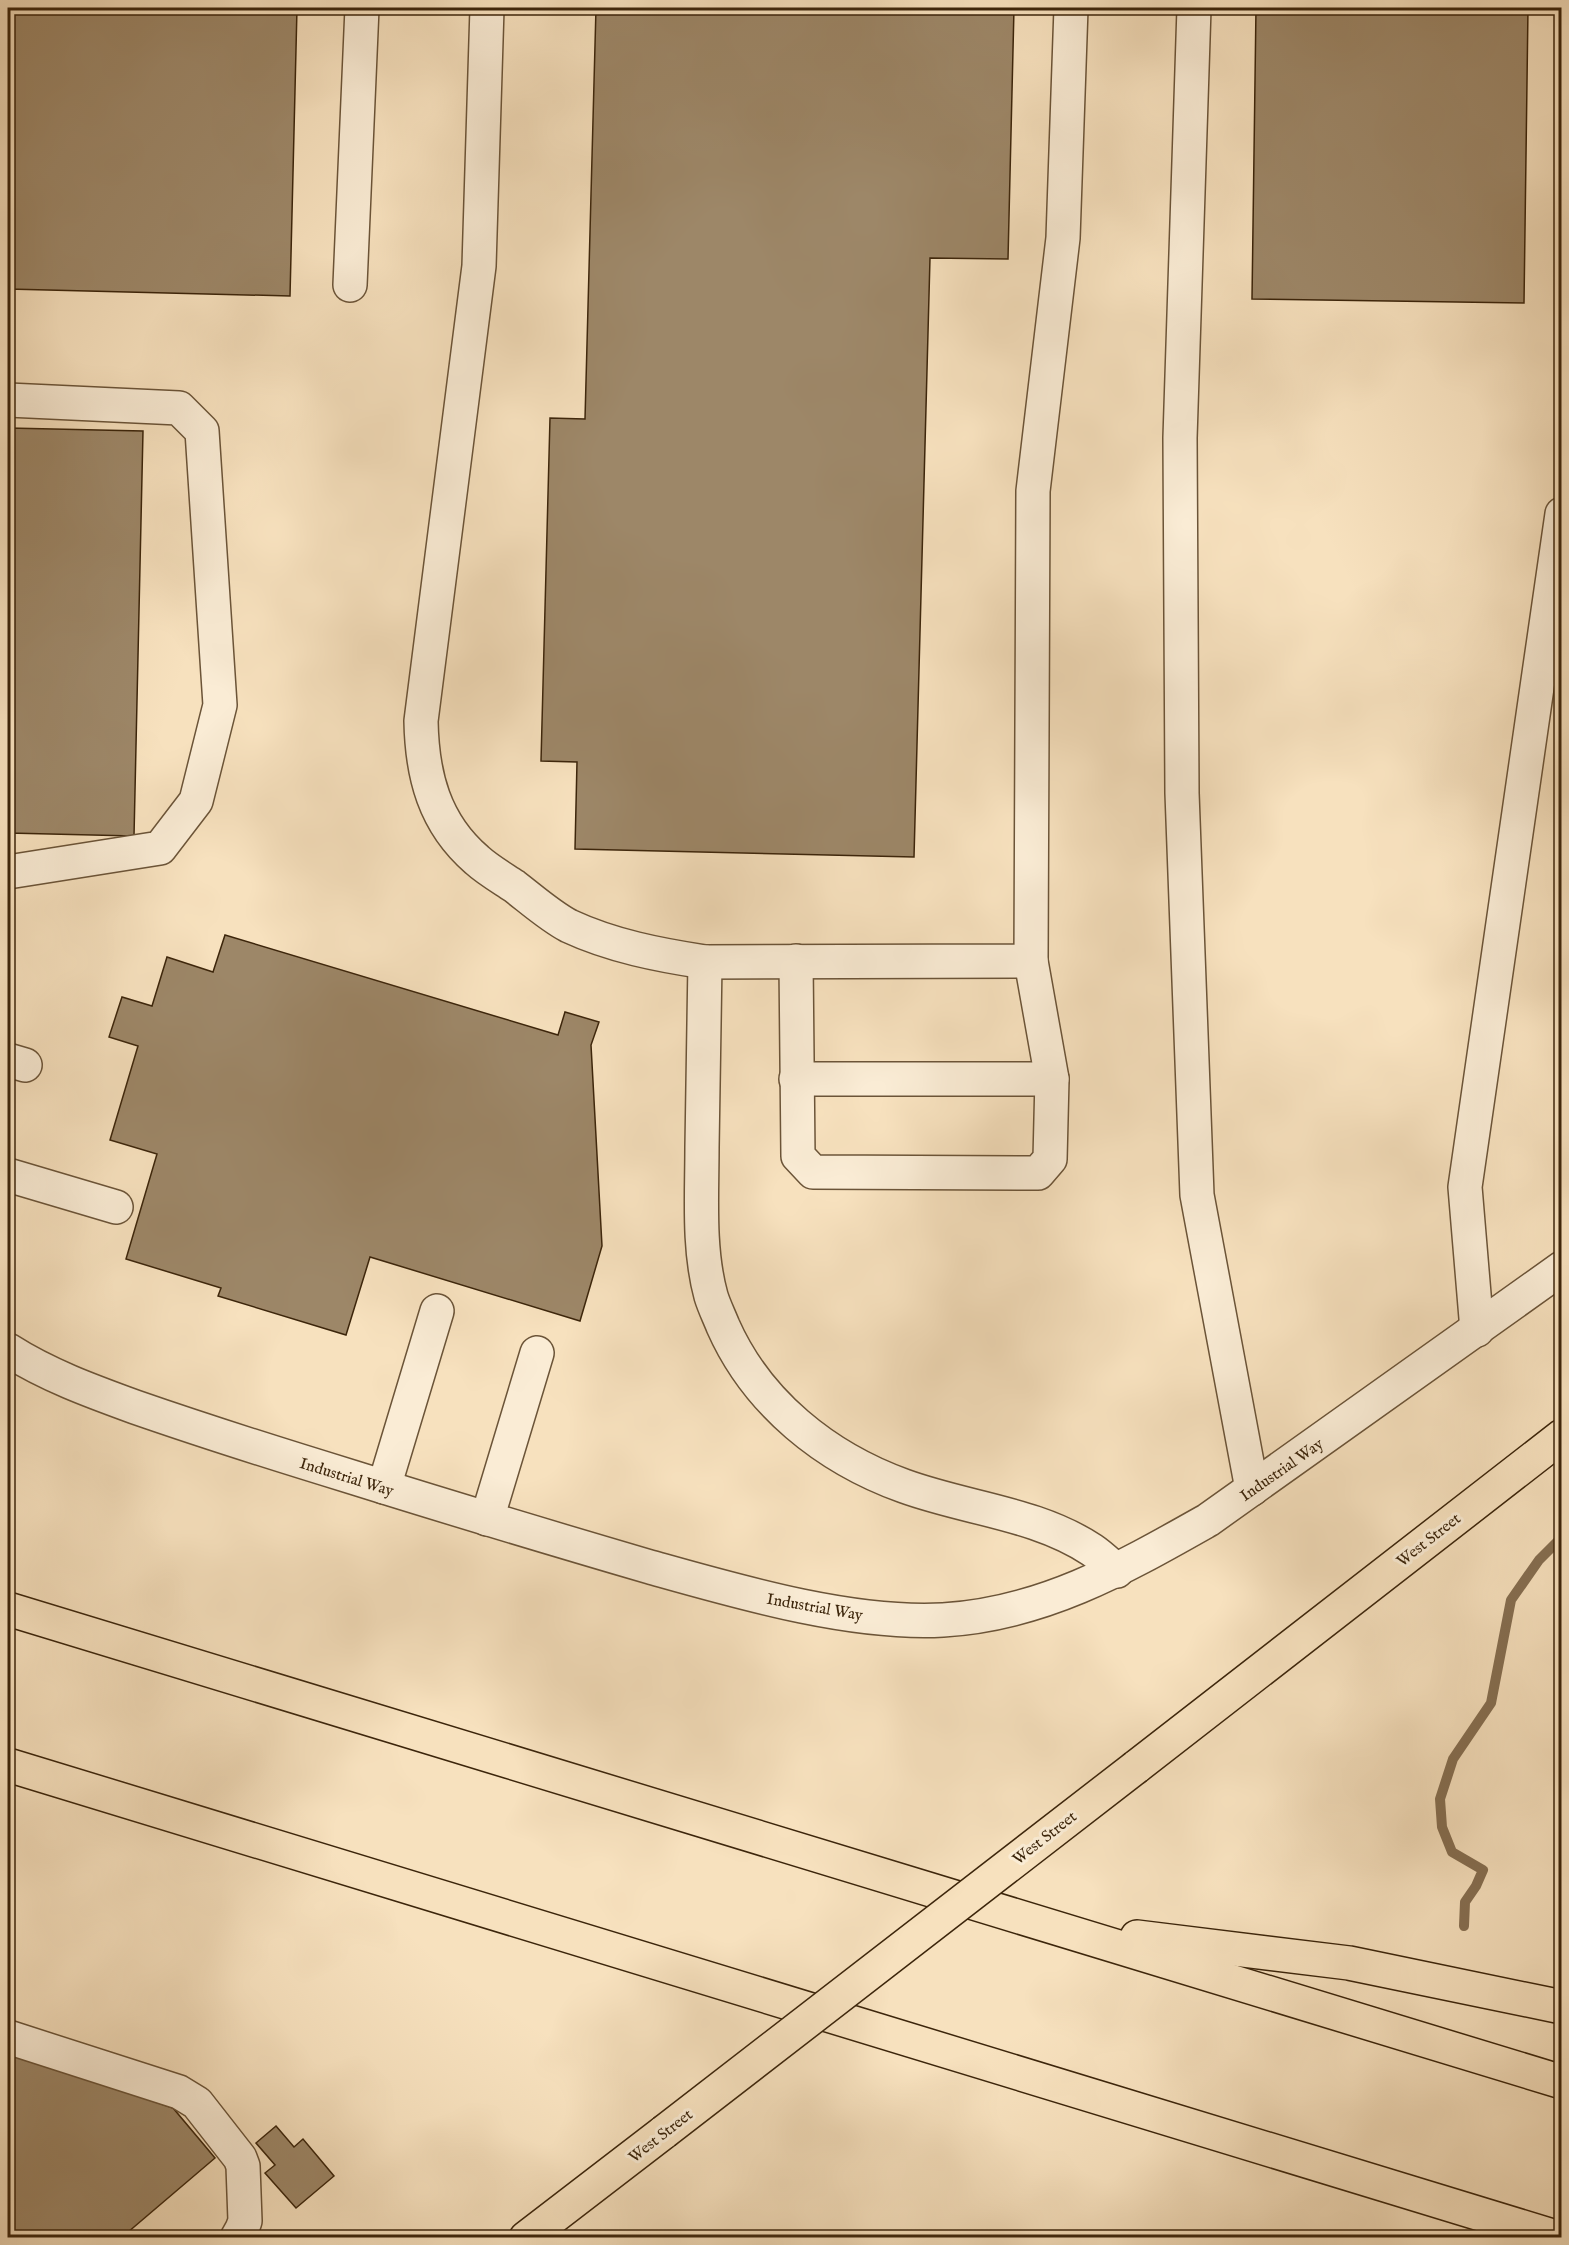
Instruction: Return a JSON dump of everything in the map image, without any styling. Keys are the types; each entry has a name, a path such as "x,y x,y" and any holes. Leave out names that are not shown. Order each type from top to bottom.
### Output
{"main road":[{"name":"West Street","path":"526,2238 1562,1436"},
{"path":"8,1609 1562,2082"},
{"path":"8,1765 1559,2238"},
{"path":"1050,1926 1349,1963 1562,2007"}],"street":[{"path":"350,285 362,8"},
{"path":"487,8 479,266 422,721 425,771 431,794 441,816 457,839 476,859 568,925 612,942 653,954 705,962 1031,961"},
{"path":"796,962 798,1156 813,1172 1038,1173 1050,1159 1052,1079 1031,961 1033,491 1063,238 1071,8"},
{"path":"1194,8 1180,438 1182,794 1197,1184 1252,1489"},
{"path":"8,400 179,408 202,431 220,705 196,801 160,848 8,872"},
{"path":"1477,1330 1465,1187 1562,514"},
{"path":"705,962 703,1248 711,1297 734,1349 764,1392 805,1433 856,1466 905,1487 1026,1519 1093,1550 1117,1571"},
{"path":"796,1079 1052,1079"},
{"path":"8,1175 116,1207"},
{"name":"Industrial Way","path":"8,1350 57,1376 176,1421 487,1519 711,1584 836,1611 883,1617 943,1620 1004,1612 1044,1601 1117,1571 1208,1520 1562,1268"},
{"path":"384,1487 437,1311"},
{"path":"487,1519 537,1353"},
{"path":"8,2037 179,2092 197,2103 238,2156 243,2166 245,2221 237,2238"}],"building":[{"path":"8,8 297,8 290,296 8,289"},
{"path":"596,8 1014,8 1008,259 930,258 914,857 575,849 577,762 541,761 550,418 585,419"},
{"path":"1256,8 1528,8 1524,303 1252,299"},
{"path":"8,428 143,431 134,836 8,833"},
{"path":"225,935 558,1035 565,1012 599,1022 591,1045 602,1246 580,1321 370,1257 346,1335 218,1296 221,1288 126,1259 157,1154 110,1140 138,1046 109,1037 122,997 152,1006 167,957 213,972"},
{"path":"8,2051 173,2108 215,2158 121,2238 8,2238"},
{"path":"276,2126 294,2147 303,2139 334,2176 296,2208 265,2173 275,2165 256,2143"}],"waterway":[{"path":"1464,1926 1465,1902 1483,1870 1452,1852 1442,1827 1440,1799 1453,1759 1491,1703 1511,1600 1539,1560 1562,1537"}]}
